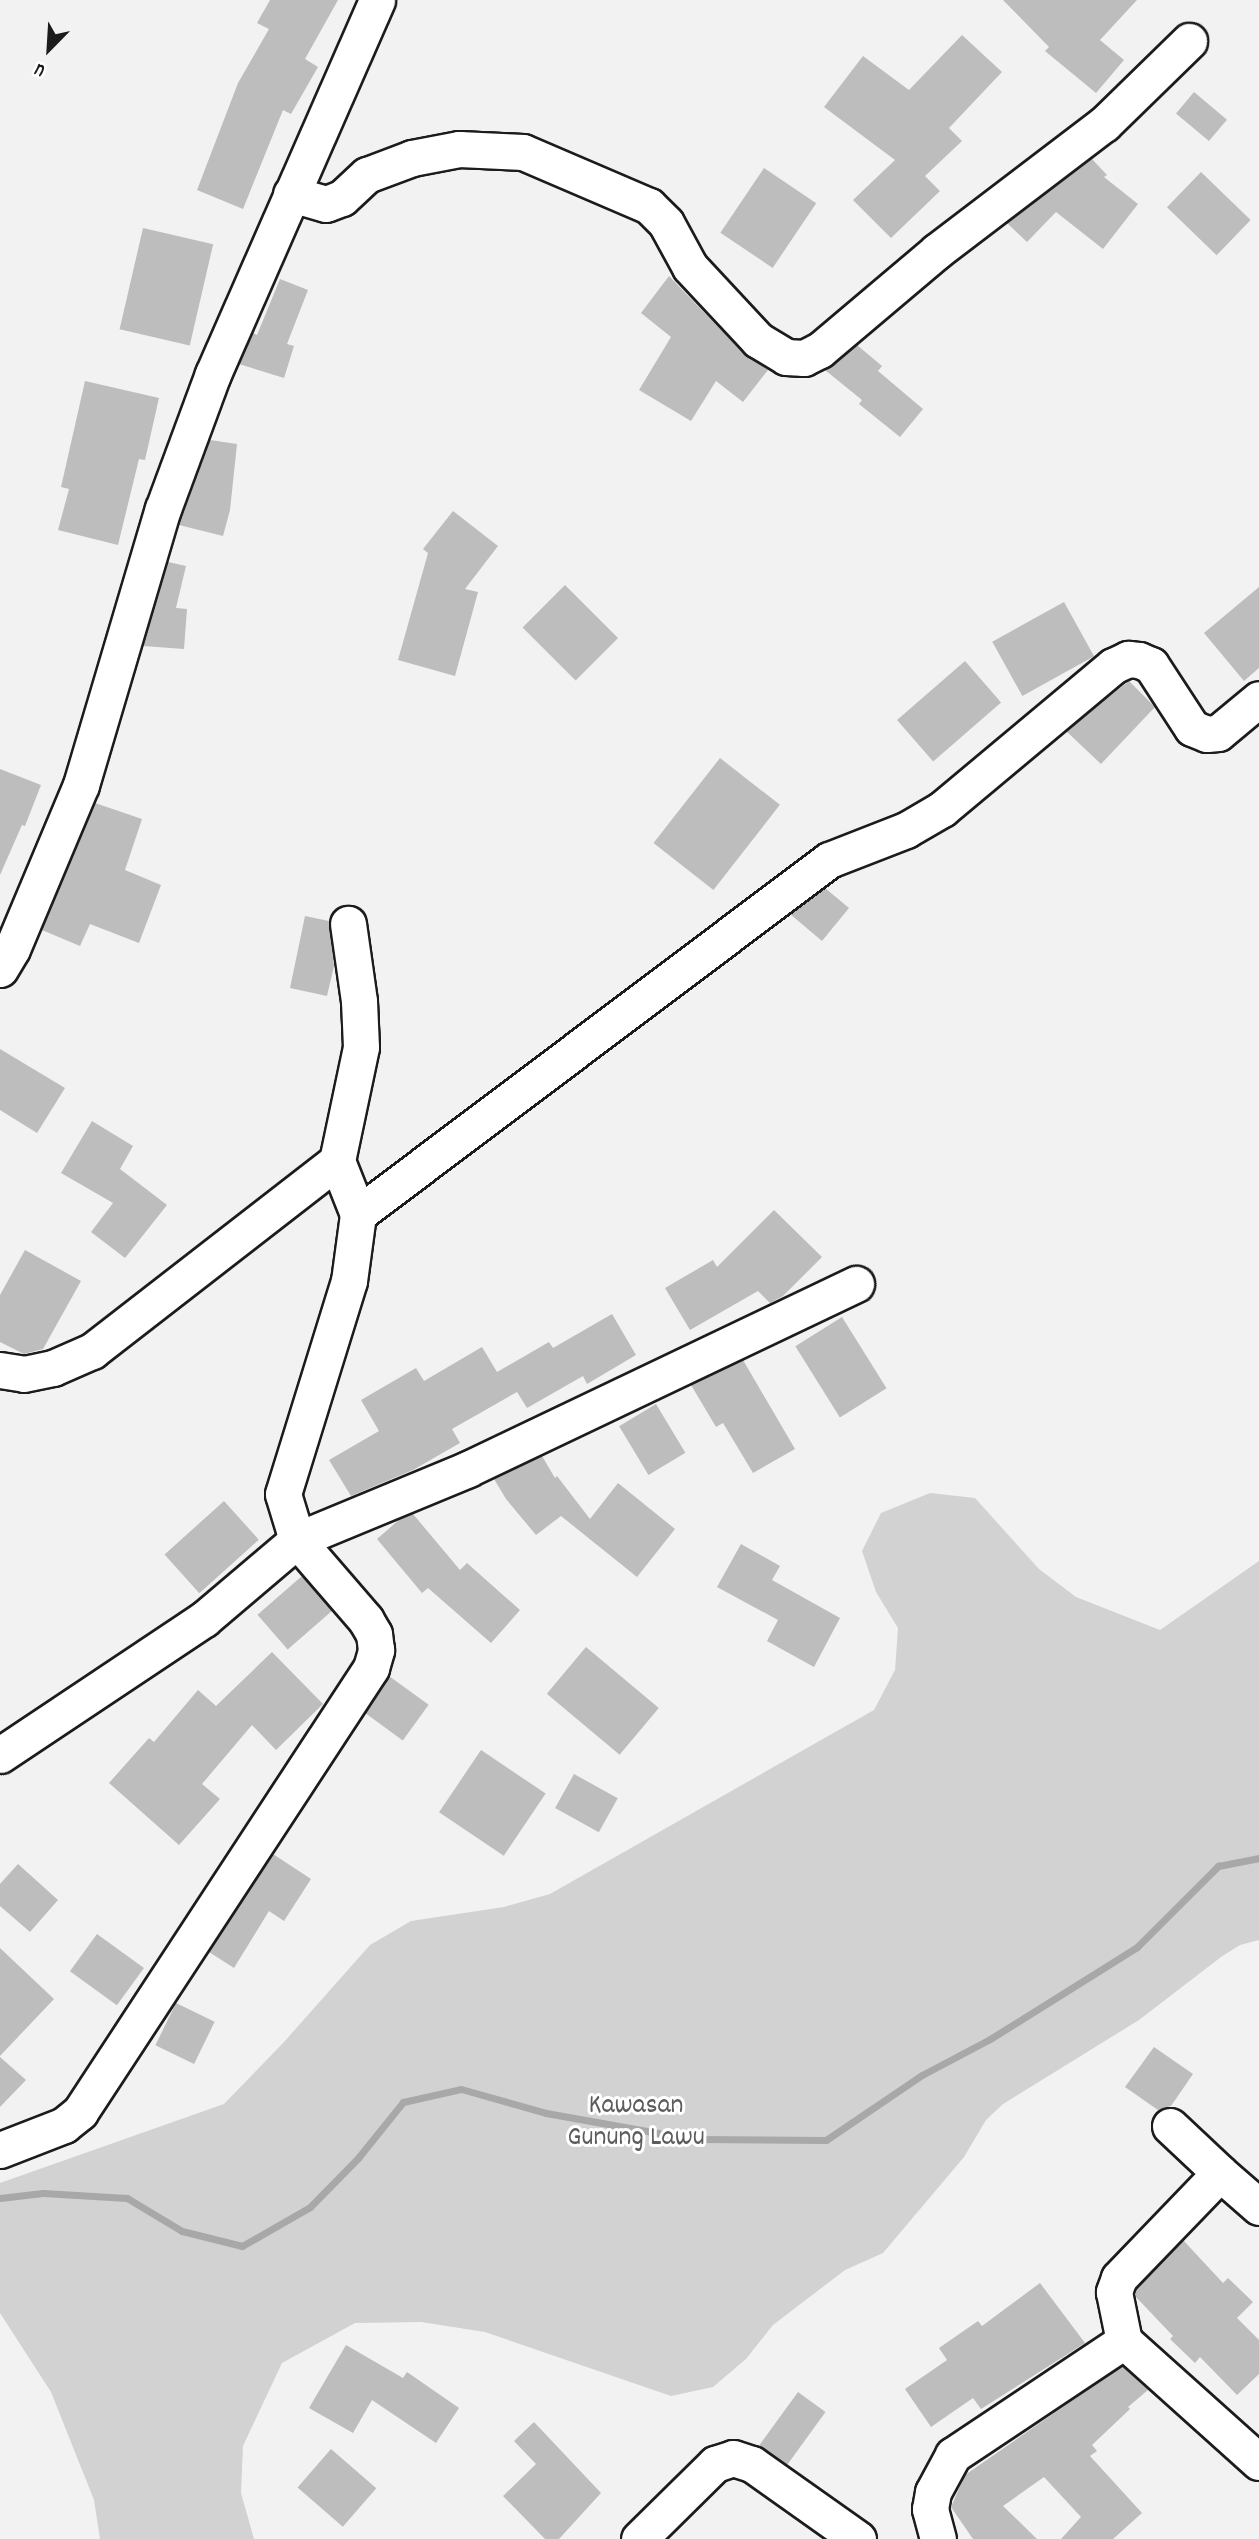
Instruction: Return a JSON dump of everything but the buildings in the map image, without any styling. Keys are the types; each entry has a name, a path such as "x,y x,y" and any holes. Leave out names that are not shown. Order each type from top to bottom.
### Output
{"street":[{"path":"0,969 12,949 81,785 163,509 213,374 377,0"},
{"path":"291,194 326,204 342,198 367,175 412,158 459,149 523,152 649,206 666,223 690,267 758,341 786,357 804,358 820,350 937,251 1104,124 1189,41"},
{"path":"358,1214 828,860 906,830 942,809 1114,666 1128,659 1151,665 1192,728 1207,734 1218,733 1259,699"},
{"path":"0,2150 64,2125 80,2112 370,1668 376,1650 374,1634 366,1620 297,1540 284,1494 349,1281 358,1214 337,1161 362,1047 359,1001 348,924"},
{"path":"0,1370 24,1374 53,1368 92,1352 337,1161"},
{"path":"0,1755 204,1619 297,1540 468,1469 856,1284"},
{"path":"1171,2126 1259,2207"},
{"path":"1220,2173 1119,2278 1114,2292 1124,2341 1259,2462"},
{"path":"938,2539 930,2509 933,2492 953,2455 1124,2341"},
{"path":"639,2539 715,2464 733,2458 752,2464 858,2539"}],"green space":[{"name":"Kawasan Gunung Lawu","path":"930,1493 975,1498 1039,1569 1076,1597 1160,1630 1259,1561 1259,1940 1240,1945 1221,1957 1139,2020 1003,2104 986,2120 964,2157 883,2253 845,2270 773,2325 746,2359 713,2387 671,2396 485,2332 421,2322 355,2323 282,2363 243,2446 241,2493 254,2539 100,2539 94,2500 51,2392 0,2313 0,2183 224,2104 284,2042 370,1945 411,1921 504,1907 550,1894 874,1710 895,1670 898,1628 876,1592 862,1551 881,1513"}],"waterway":[{"path":"0,2198 43,2193 127,2198 182,2231 242,2246 310,2207 358,2158 403,2102 461,2089 546,2113 692,2139 826,2140 922,2075 990,2039 1137,1947 1218,1866 1259,1858"}]}
